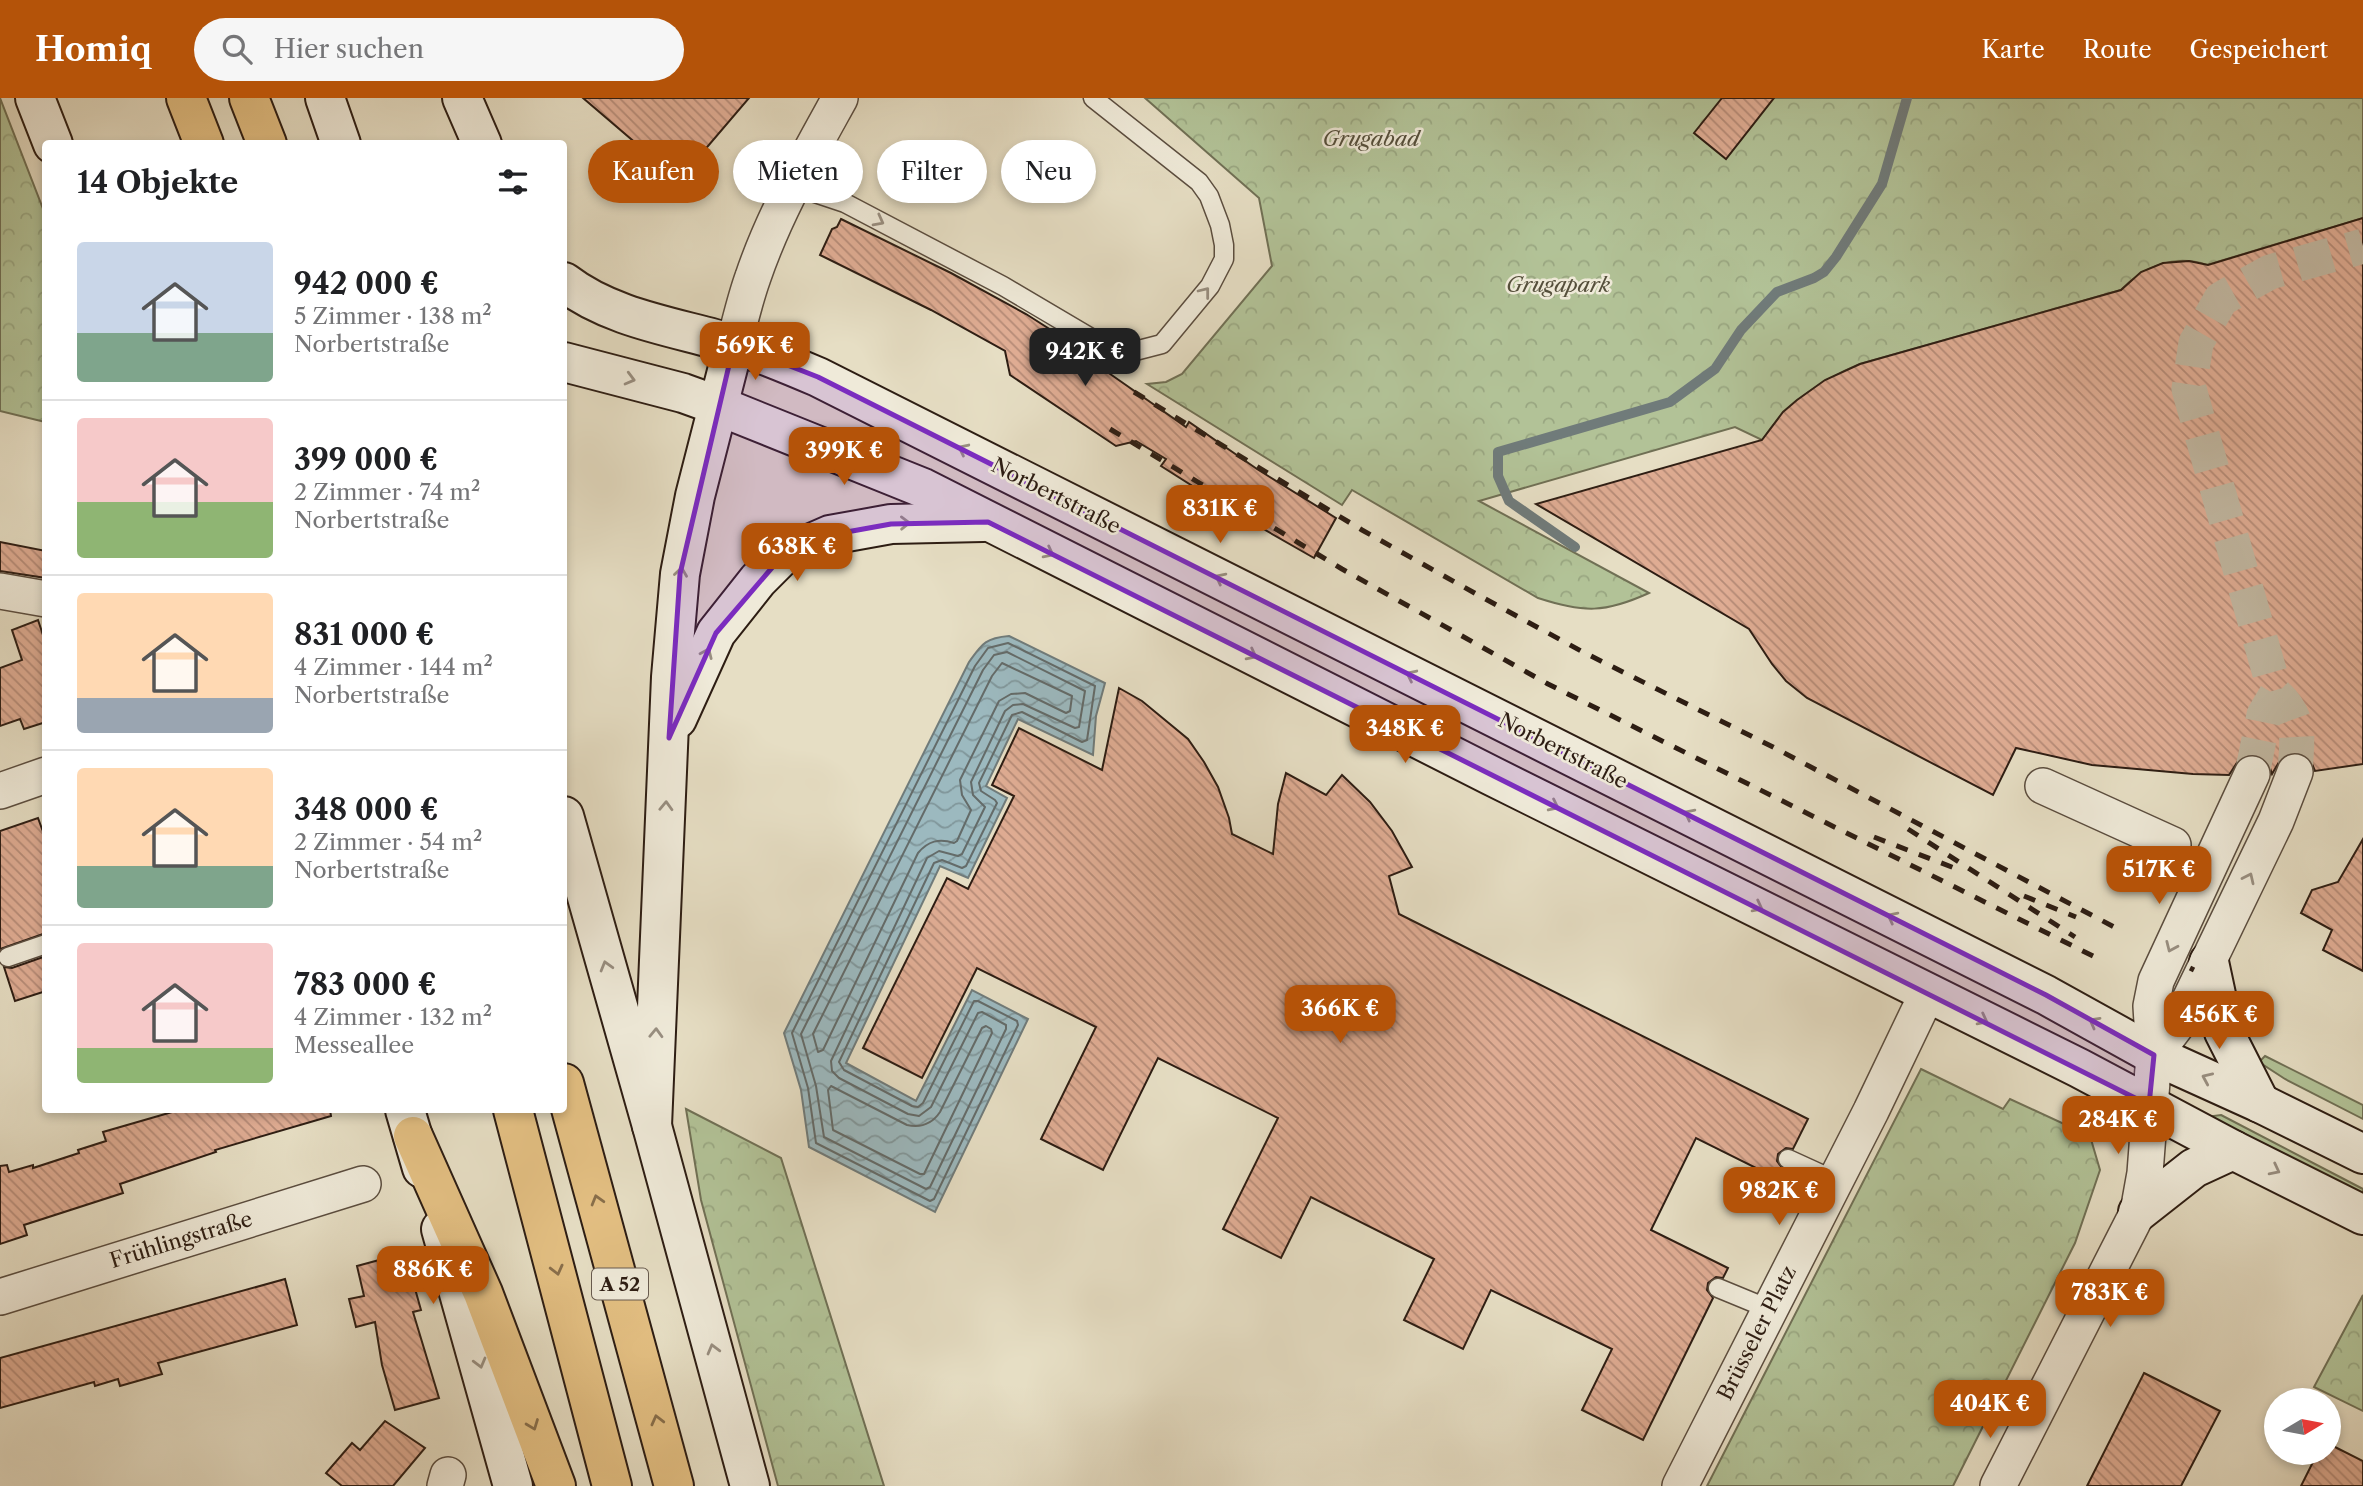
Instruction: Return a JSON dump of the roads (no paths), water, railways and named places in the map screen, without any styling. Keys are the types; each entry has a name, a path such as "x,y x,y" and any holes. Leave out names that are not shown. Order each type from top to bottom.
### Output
{"highway":[{"path":"187,98 203,140"},
{"path":"248,98 265,140"},
{"name":"A 52","path":"567,1094 674,1486"},
{"name":"A 52","path":"514,1113 612,1486"},
{"path":"409,1123 483,1293 556,1486"}],"main road":[{"path":"35,98 51,140"},
{"path":"325,98 340,140"},
{"path":"462,98 480,140"},
{"name":"Norbertstraße","path":"571,292 641,319 734,344 818,377 2034,988 2154,1055 2363,1154"},
{"path":"652,1126 671,677 680,574 695,496 734,344"},
{"path":"567,363 683,393 880,469 1928,992 2363,1215"},
{"path":"668,738 716,633 758,580 782,556 830,535 891,524 988,522"},
{"path":"567,827 750,1486"},
{"path":"2209,962 2224,1032 2260,1103"},
{"path":"409,1123 467,1317 513,1486"},
{"path":"2138,1212 2194,1168 2233,1150"}],"street":[{"path":"818,140 840,98"},
{"path":"734,344 753,276 786,203"},
{"path":"0,591 42,598"},
{"path":"2154,1055 2179,1022 2209,962 2276,821 2295,772"},
{"path":"1998,1486 2138,1212 2145,1173 2154,1055 2151,1006 2156,981 2252,775"},
{"path":"0,790 42,776"},
{"path":"2043,786 2174,845"},
{"name":"Brüsseler Platz","path":"1680,1486 1871,1111 1928,992"},
{"name":"Frühlingstraße","path":"0,1297 363,1184"}],"lane":[{"path":"845,203 1003,286 1108,348 1131,352 1162,344 1210,286 1219,271 1224,259 1220,225 1209,196 1199,182 1093,98"},
{"path":"8,957 42,945"},
{"path":"1788,1159 1834,1180"},
{"path":"1718,1288 1769,1309"}],"water":[{"path":"1009,636 1105,683 1096,716 1093,755 1018,719 986,786 1007,798 968,878 940,866 846,1063 916,1101 972,990 1028,1019 935,1212 809,1147 801,1090 784,1033 969,662 985,643 994,638"}],"waterway":[{"path":"1575,547 1509,501 1498,476 1498,452 1670,402 1715,369 1741,330 1777,292 1814,278 1824,272 1836,257 1882,184 1907,98"}],"tunnel":[{"path":"2295,772 2297,740 2294,721 2276,695 2189,389 2196,343 2221,299 2270,272 2363,246"},
{"path":"2252,774 2264,715 2276,695"}],"railway":[{"path":"1134,392 1362,530 1478,595 2116,928"},
{"path":"1110,429 1342,569 1548,684 2099,959"},
{"path":"1908,829 2075,937"},
{"path":"1874,837 1962,871"},
{"path":"2024,896 2076,917"},
{"path":"2190,968 2194,970"}],"park label":[{"name":"Grugabad","path":"1371,139"},
{"name":"Grugapark","path":"1558,285"}]}
